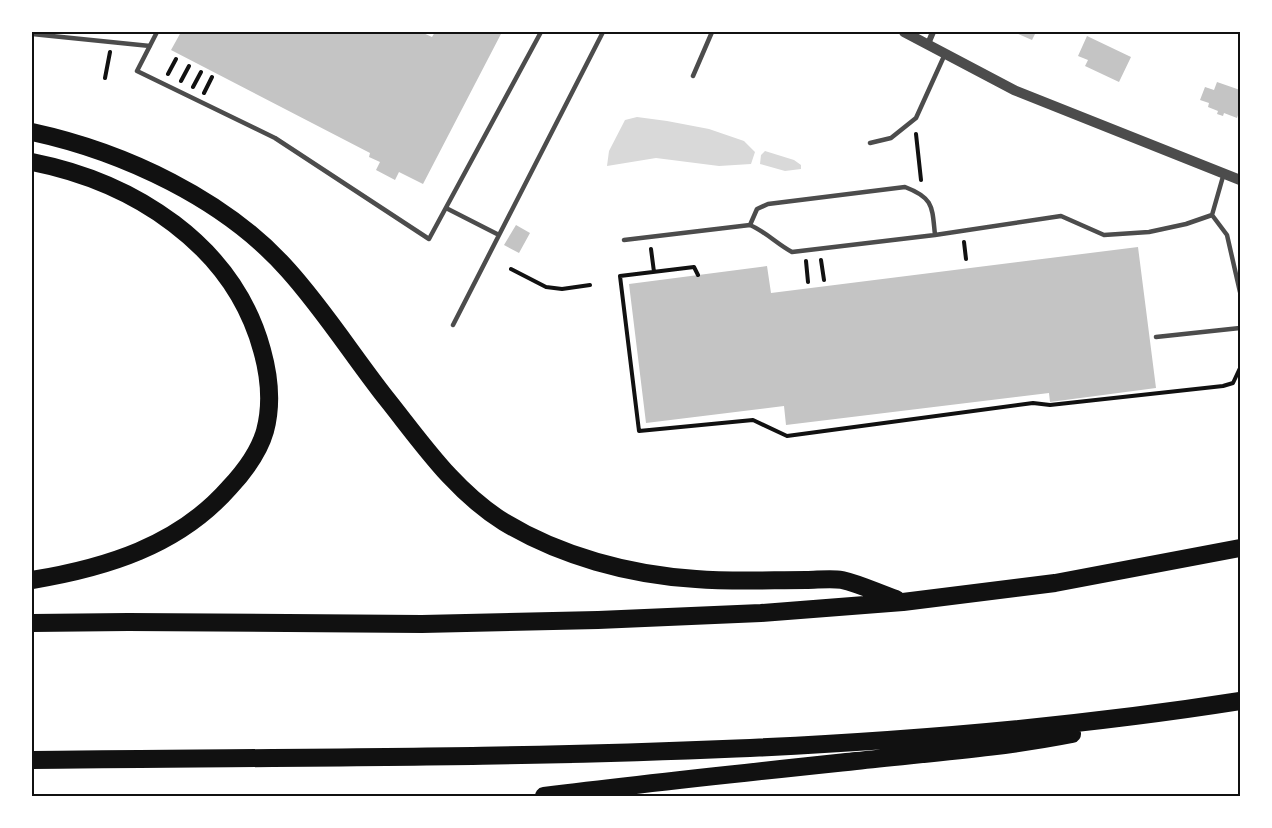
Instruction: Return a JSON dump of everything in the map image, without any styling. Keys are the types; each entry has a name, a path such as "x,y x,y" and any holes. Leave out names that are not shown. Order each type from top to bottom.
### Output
{"highway":[{"path":"32,132 95,149 140,168 213,206 243,228 288,269 424,449 472,498 503,521 553,547 627,568 669,577 841,580 903,602"},
{"path":"32,162 96,180 145,203 187,234 218,264 243,303 258,336 268,382 268,408 264,431 254,456 221,497 196,519 144,550 114,562 32,580"},
{"path":"32,623 422,624 598,621 761,613 903,602 1055,583 1240,548"},
{"path":"544,796 1030,742 1240,701"},
{"path":"32,760 547,755 704,751 972,734 1182,711"}],"street":[{"path":"904,32 1014,90 1240,180"},
{"path":"928,44 933,32"}],"lane":[{"path":"158,32 137,71 275,138 429,239 541,32"},
{"path":"453,326 603,32"},
{"path":"693,76 712,32"},
{"path":"32,34 150,46"},
{"path":"870,143 891,138 916,118 945,54"},
{"path":"1212,215 1224,173"},
{"path":"750,225 756,209 768,204 905,186 921,193 931,204 935,235"},
{"path":"446,207 499,235"},
{"path":"624,240 750,225 792,252 962,232 1061,216 1104,235 1149,232 1186,224 1212,215"},
{"path":"1212,215 1227,235 1239,274 1240,292"},
{"path":"1156,337 1240,328"}],"path":[{"path":"105,78 111,42"},
{"path":"916,137 920,174"},
{"path":"962,232 966,260"},
{"path":"650,237 654,272"},
{"path":"820,249 824,280"},
{"path":"805,250 808,282"},
{"path":"698,275 694,267 620,276 639,431 753,420 787,436 1033,403 1050,405 1223,386 1233,383 1240,368"},
{"path":"511,269 546,287 562,289 590,285"}],"shaded area":[{"path":"637,117 709,129 744,141 755,152 751,164 719,166 656,158 607,166 609,151 625,120"},
{"path":"765,151 794,160 801,165 801,169 785,171 760,164 761,155"}],"building":[{"path":"181,32 362,32 366,34 421,32 432,37 435,32 502,32 423,184 399,172 395,180 376,170 380,162 369,157 370,153 171,50"},
{"path":"1014,32 1036,32 1032,40"},
{"path":"1087,36 1131,57 1119,82 1085,66 1088,60 1078,56"},
{"path":"1217,82 1240,90 1240,109 1237,118 1224,113 1223,116 1217,114 1218,111 1208,107 1209,103 1200,100 1205,87 1214,90"},
{"path":"516,225 530,233 519,253 504,245"},
{"path":"1138,247 1156,388 1050,402 1049,393 786,425 784,406 646,423 629,284 767,266 771,293"}]}
